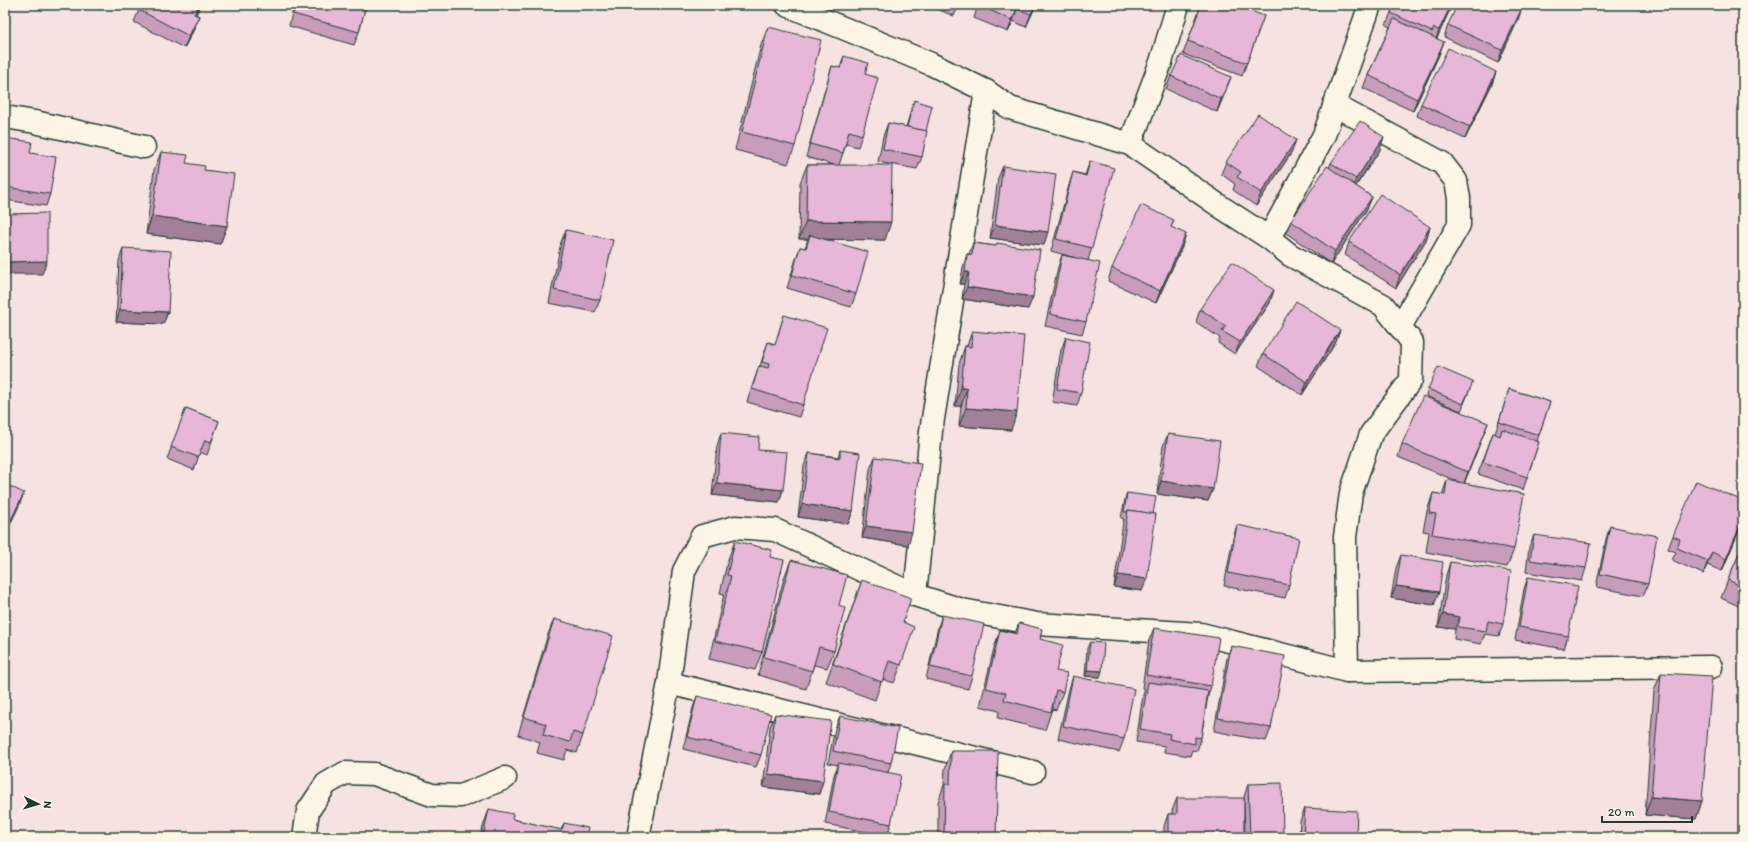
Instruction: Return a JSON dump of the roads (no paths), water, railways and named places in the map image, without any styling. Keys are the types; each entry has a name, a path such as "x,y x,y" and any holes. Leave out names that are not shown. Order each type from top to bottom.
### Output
{"street":[{"path":"787,5 931,64 986,91 1010,108 1130,144 1221,208 1269,238 1290,254 1382,305 1412,342 1411,380 1371,434 1350,493 1345,537 1346,671"},
{"path":"1130,144 1161,62 1178,5"},
{"path":"1269,238 1324,135 1370,5"},
{"path":"915,595 931,431 986,91"},
{"path":"1334,105 1442,163 1456,182 1459,198 1459,225 1400,327"},
{"path":"5,117 35,122 144,147"},
{"path":"638,837 669,683 684,570 702,536 735,527 775,530 915,595 962,610 1038,624 1201,634 1346,671 1711,667"},
{"path":"669,683 1033,772"},
{"path":"304,837 308,811 326,784 345,773 374,774 432,795 461,796 505,778"}]}
